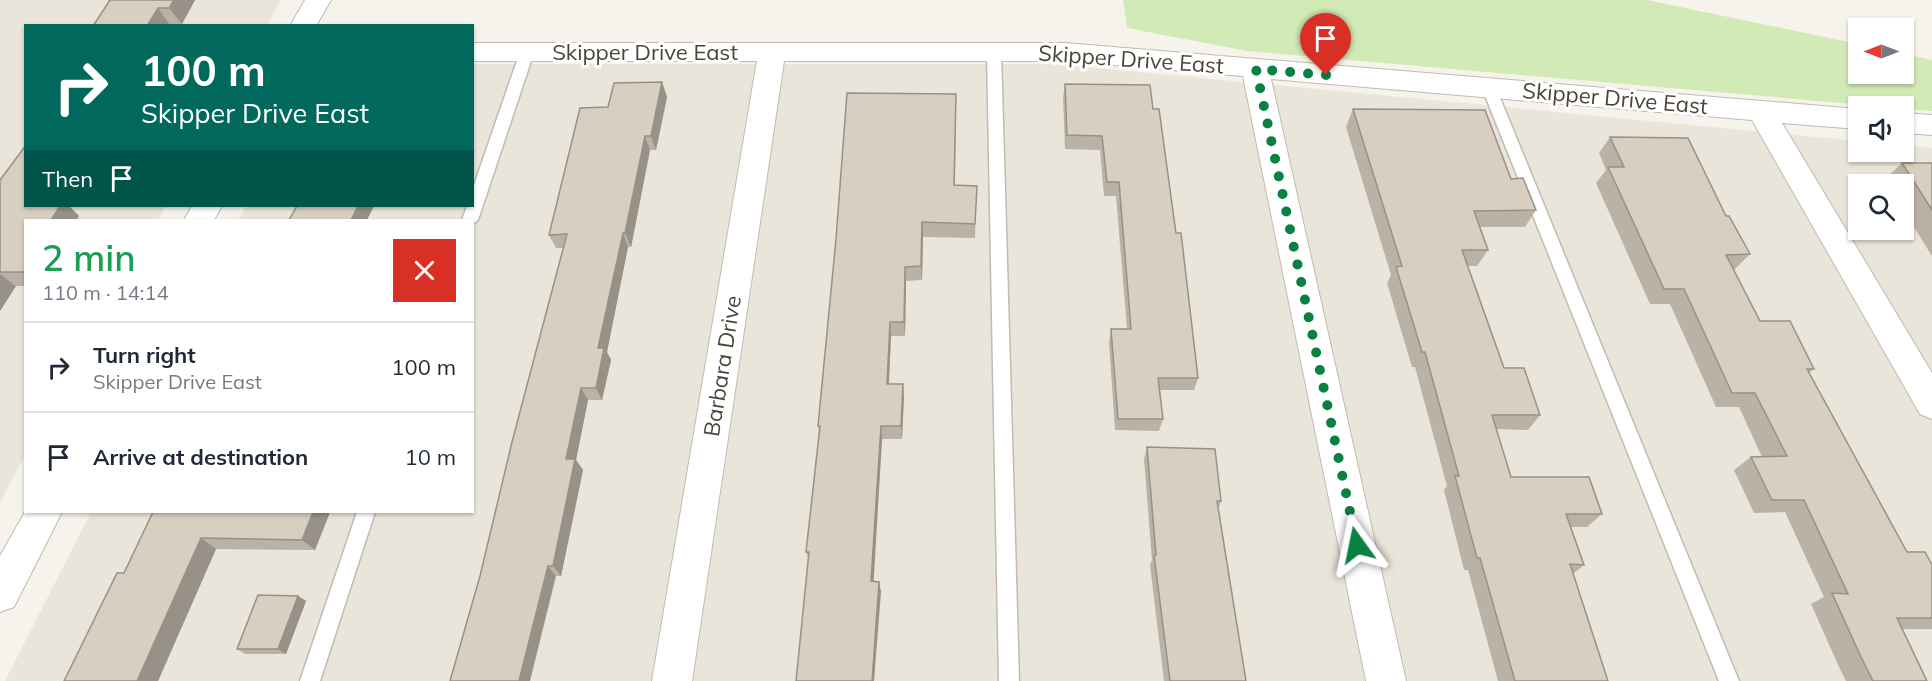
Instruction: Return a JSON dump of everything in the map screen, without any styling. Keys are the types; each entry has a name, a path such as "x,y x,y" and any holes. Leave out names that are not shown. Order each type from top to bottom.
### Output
{"street":[{"path":"304,24 318,0"},
{"name":"Skipper Drive East","path":"474,52 1065,52 1848,118"},
{"name":"Barbara Drive","path":"672,681 772,52"},
{"path":"1256,69 1386,681"},
{"path":"1761,111 1932,404"},
{"path":"1914,124 1932,125"},
{"path":"0,594 43,513"}],"lane":[{"path":"470,219 527,52"},
{"path":"994,52 1009,681"},
{"path":"1489,88 1729,681"},
{"path":"310,681 366,513"}],"shaded area":[{"path":"0,0 281,0 268,24 24,24 24,207 165,207 159,219 24,219 24,458 0,502"},
{"path":"474,64 1056,64 1848,140 1848,162 1914,162 1914,146 1932,148 1932,681 5,681 90,513 474,513 474,219 239,219 245,207 474,207"}],"green space":[{"path":"1123,0 1647,0 1848,42 1848,84 1914,84 1914,56 1932,60 1932,111 1914,110 1914,96 1848,96 1848,104 1247,51 1127,28"}],"building":[{"path":"110,0 174,0 169,8 158,8 148,24 94,24"},
{"path":"662,82 651,136 645,136 598,348 604,348 596,388 581,388 566,459 575,459 553,566 548,566 519,681 450,681 480,576 512,442 567,234 549,235 580,108 608,107 614,83"},
{"path":"1065,84 1150,85 1153,109 1159,109 1176,233 1181,233 1198,378 1158,378 1163,419 1118,419 1111,329 1131,329 1119,182 1107,182 1102,136 1067,135"},
{"path":"847,93 956,94 954,185 977,186 975,224 922,222 921,266 905,267 904,322 890,322 887,384 903,384 901,426 881,426 871,581 879,582 872,681 796,681 809,552 806,552 820,426 818,426"},
{"path":"1353,109 1485,110 1511,179 1523,178 1536,210 1474,211 1488,250 1462,250 1504,368 1524,368 1540,415 1492,415 1511,477 1589,477 1602,514 1566,514 1584,565 1570,564 1608,681 1515,681 1480,558 1477,558 1455,476 1459,476 1425,352 1422,352 1396,267 1402,266"},
{"path":"1610,137 1688,138 1726,216 1729,216 1750,254 1726,255 1760,321 1790,321 1814,369 1807,369 1907,552 1925,552 1932,565 1932,618 1897,618 1927,681 1873,681 1832,593 1848,594 1804,500 1772,500 1751,457 1787,456 1755,393 1732,393 1684,289 1664,289 1608,167 1624,167"},
{"path":"24,148 24,207 59,207 52,219 24,219 24,272 0,272 0,180"},
{"path":"1902,163 1932,163 1932,210 1914,182 1914,174 1909,174"},
{"path":"296,207 358,207 352,219 290,219"},
{"path":"1147,447 1215,449 1221,501 1217,501 1246,681 1170,681 1154,555 1156,555"},
{"path":"153,513 313,513 302,540 201,538 137,681 64,681 117,573 124,573"},
{"path":"258,595 298,596 278,649 237,649"}],"route":[{"path":"1326,75 1256,69 1357,545"}]}
